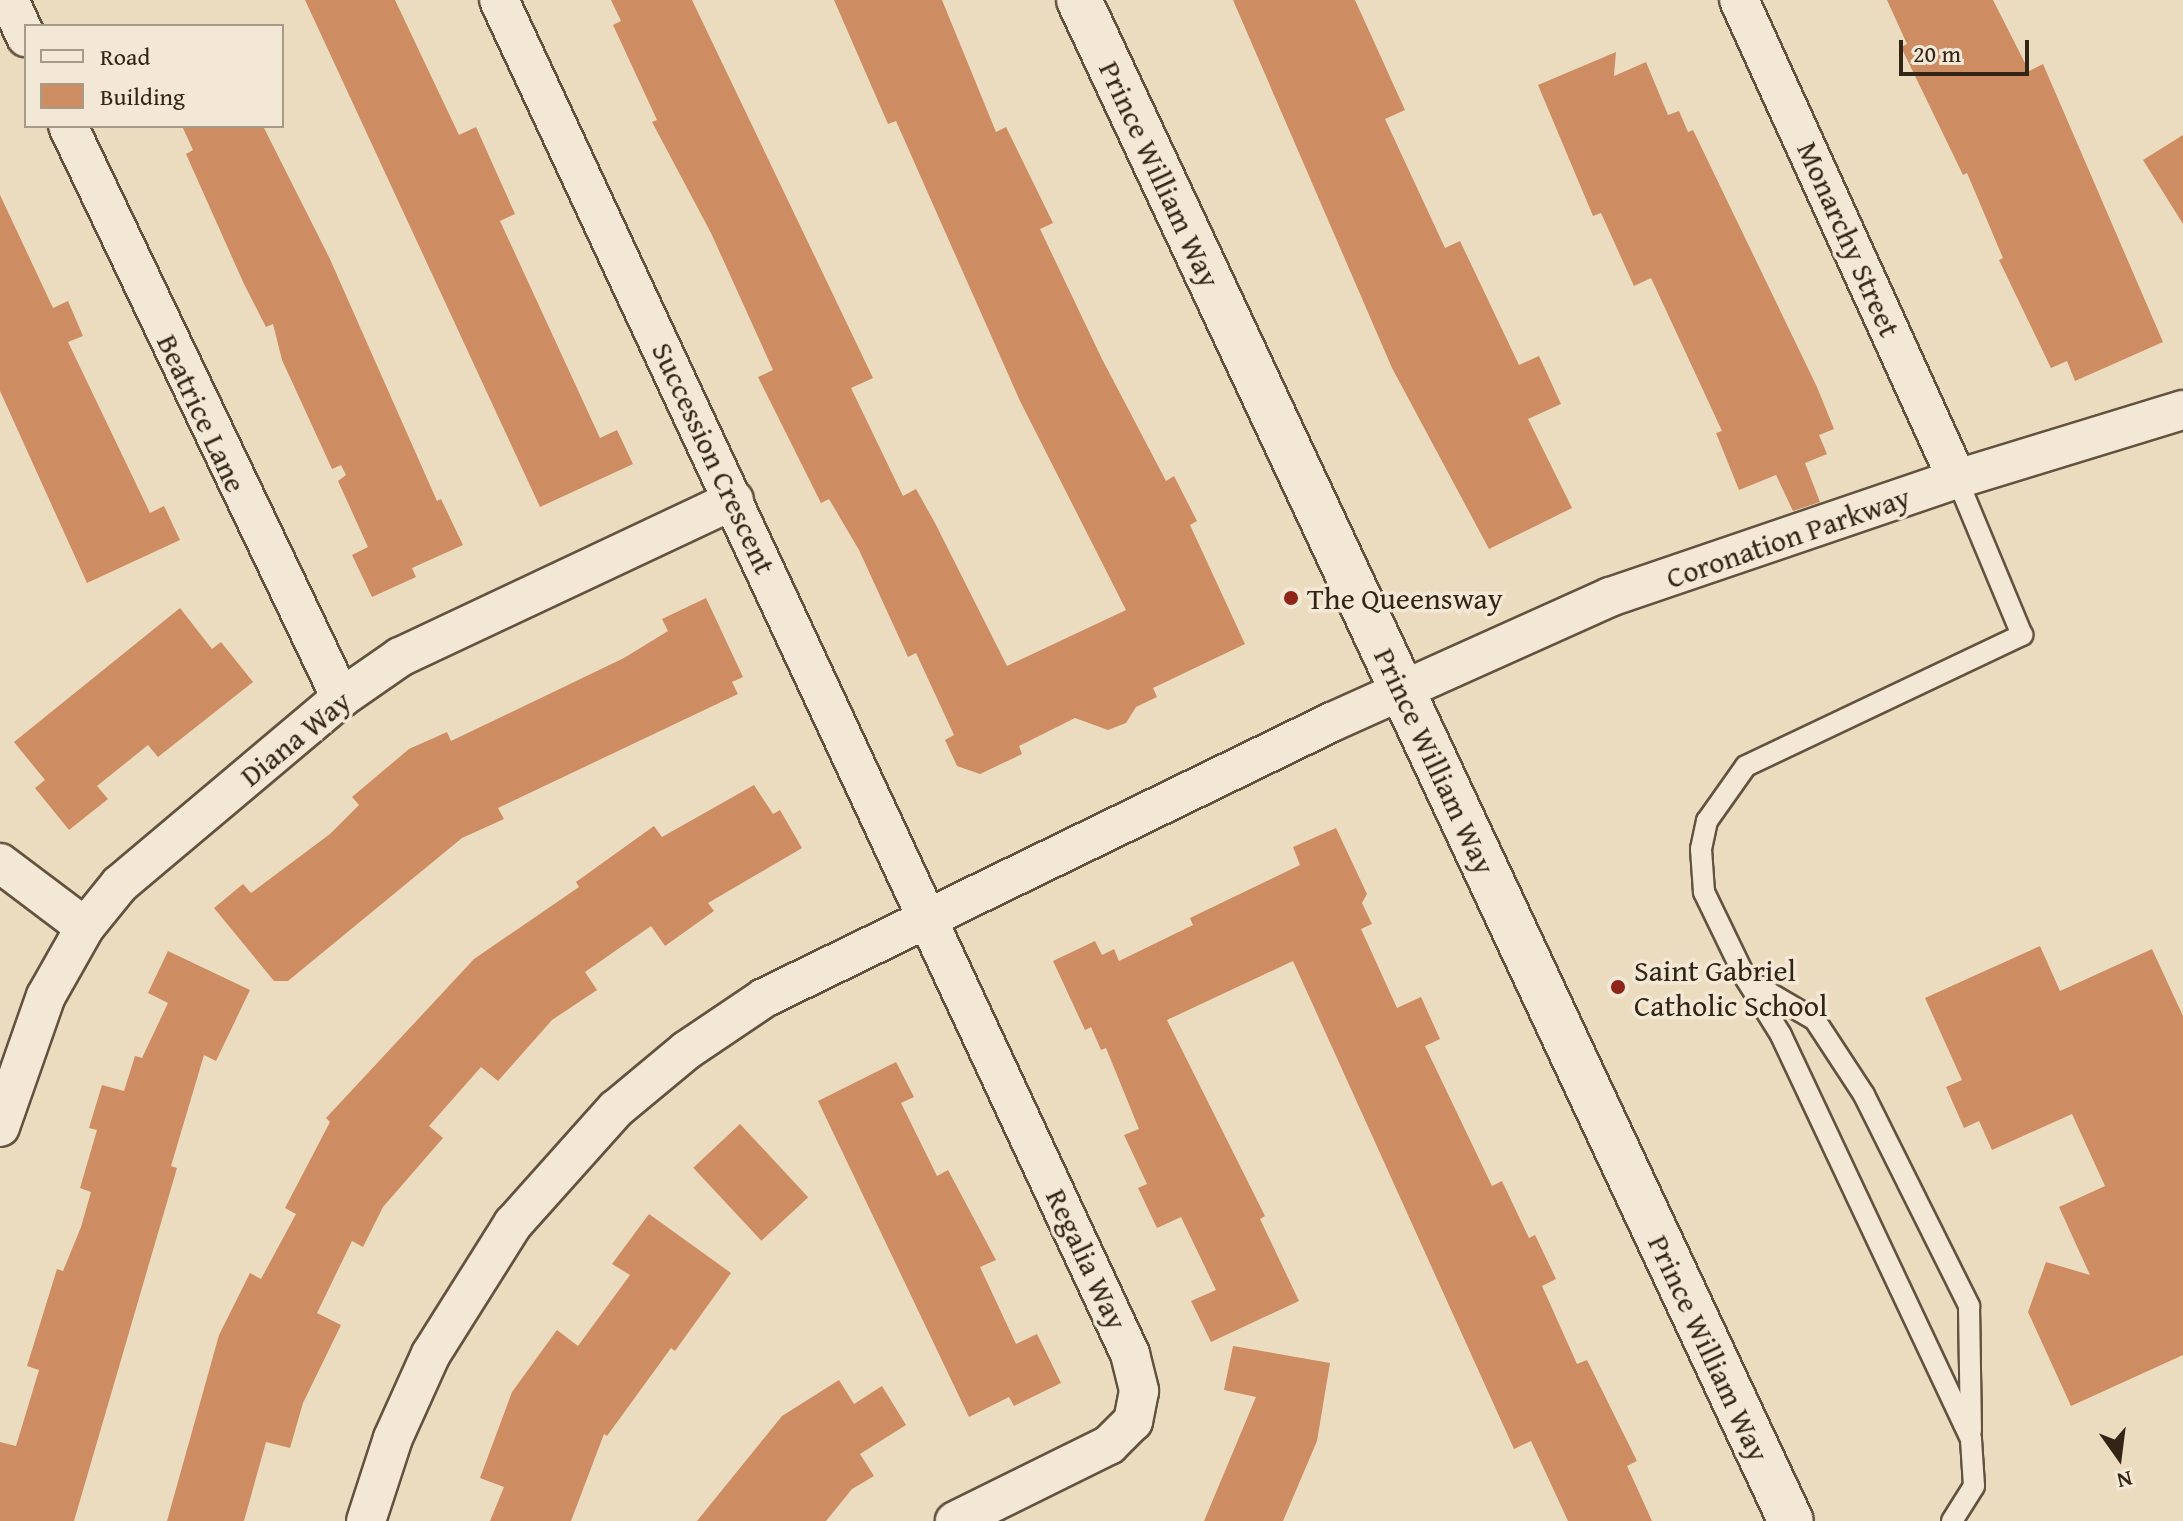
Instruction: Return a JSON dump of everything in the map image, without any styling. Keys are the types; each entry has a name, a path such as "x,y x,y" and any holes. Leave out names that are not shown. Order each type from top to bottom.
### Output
{"street":[{"path":"9,0 24,33"},
{"name":"Succession Crescent","path":"499,0 928,916"},
{"name":"Prince William Way","path":"1079,0 1791,1521"},
{"name":"Monarchy Street","path":"1739,0 1957,479"},
{"name":"Beatrice Lane","path":"69,128 341,698"},
{"name":"Coronation Parkway","path":"1402,690 1610,597 1957,479 2183,410"},
{"name":"Diana Way","path":"0,1127 46,996 85,927 120,884 341,698 400,657 734,500"},
{"path":"366,1521 404,1409 445,1327 495,1248 572,1153 663,1069 737,1014 804,975 1402,690"},
{"path":"0,863 85,927"},
{"name":"Regalia Way","path":"928,916 1130,1354 1139,1391 1133,1421 1109,1445 955,1521"}],"lane":[{"path":"1957,479 2022,635 1746,766 1707,821 1701,849 1704,892 1746,979 1781,1035 1971,1439"},
{"path":"1746,979 1815,1020 1864,1095 1969,1306 1974,1486 1952,1521"}],"building":[{"path":"305,0 395,0 459,135 476,127 515,214 500,221 600,438 617,430 633,464 540,507"},
{"path":"611,0 692,0 873,378 851,388 903,496 916,489 1007,666 1126,610 1020,401 896,121 888,124 834,0 942,0 996,132 1006,127 1053,223 1040,229 1102,359 1166,481 1174,476 1197,521 1190,525 1245,644 1153,688 1157,697 1136,707 1126,723 1108,730 1075,718 1019,746 1022,754 980,774 957,766 945,740 954,735 916,653 908,657 859,550 829,499 821,503 758,377 773,370 711,233 652,122 657,120 613,25 621,21"},
{"path":"1233,0 1355,0 1405,110 1385,119 1445,248 1460,241 1519,365 1539,356 1561,404 1528,419 1572,508 1489,549 1392,368"},
{"path":"1887,0 1993,0 2029,71 2043,64 2163,342 2075,381 2067,361 2051,368 1999,260 2003,258 1967,173 1963,175 1901,47 1907,44"},
{"path":"1616,52 1614,76 1646,62 1668,115 1679,111 1688,132 1693,130 1817,387 1834,429 1819,435 1827,454 1805,463 1820,502 1793,511 1776,475 1739,490 1716,433 1722,431 1651,278 1634,286 1601,213 1593,216 1538,85"},
{"path":"183,128 264,128 329,257 437,501 441,499 463,545 412,568 416,577 372,597 352,555 368,547 338,481 346,475 341,465 332,469 282,360 273,324 266,327 244,284 186,154 193,150"},
{"path":"2183,135 2183,224 2143,160"},
{"path":"0,195 53,308 68,301 83,336 68,342 150,513 164,506 180,540 87,583 0,391"},
{"path":"706,598 743,677 732,682 738,694 498,808 504,819 462,838 288,981 274,981 214,908 243,884 251,893 330,834 359,805 352,797 409,749 447,732 451,741 624,658 668,631 662,619"},
{"path":"180,608 212,649 221,642 253,682 158,757 148,745 97,786 108,799 69,830 35,788 45,780 14,742"},
{"path":"754,785 773,814 780,810 802,848 708,903 714,911 665,946 651,926 585,972 597,990 552,1020 498,1081 481,1067 429,1126 443,1138 383,1207 363,1247 352,1241 317,1313 341,1325 303,1403 290,1448 266,1442 244,1521 167,1521 219,1335 250,1273 261,1279 296,1214 285,1208 330,1122 326,1118 474,959 579,887 576,882 654,826 662,837"},
{"path":"1336,828 1367,894 1362,903 1372,924 1361,929 1397,1008 1421,997 1440,1039 1425,1046 1492,1186 1502,1181 1529,1238 1535,1235 1556,1279 1542,1286 1577,1364 1587,1360 1637,1461 1627,1466 1652,1521 1568,1521 1531,1441 1514,1449 1293,961 1167,1020 1265,1216 1260,1219 1299,1301 1211,1342 1191,1301 1216,1290 1181,1217 1157,1228 1138,1188 1147,1184 1124,1135 1139,1129 1106,1048 1101,1050 1091,1027 1085,1030 1053,961 1095,941 1102,955 1114,949 1119,961 1193,925 1190,918 1300,865 1293,847"},
{"path":"2040,946 2060,991 2152,949 2183,1016 2183,1355 2071,1406 2028,1312 2046,1262 2090,1275 2059,1207 2105,1186 2072,1114 1992,1150 1979,1121 1964,1128 1946,1087 1962,1080 1925,998"},
{"path":"168,951 250,990 216,1061 204,1055 171,1166 177,1168 74,1521 0,1521 0,1442 16,1446 39,1370 27,1366 57,1269 63,1271 91,1192 80,1188 97,1130 89,1128 102,1085 124,1091 135,1056 142,1058 168,1003 148,993"},
{"path":"896,1062 914,1097 901,1103 937,1176 948,1170 996,1260 980,1267 1016,1344 1037,1334 1061,1383 1014,1406 1009,1397 969,1417 818,1101"},
{"path":"740,1124 808,1197 761,1241 693,1168"},
{"path":"649,1214 731,1273 675,1351 671,1348 607,1436 604,1434 571,1521 490,1521 504,1487 480,1478 512,1392 557,1330 578,1346 630,1275 612,1264"},
{"path":"1233,1346 1330,1363 1317,1441 1283,1521 1204,1521 1256,1397 1224,1390"},
{"path":"839,1380 854,1404 882,1386 906,1425 860,1454 874,1476 852,1489 826,1521 697,1521 782,1416"}],"place":[{"name":"The Queensway","path":"1291,598"},
{"name":"Saint Gabriel Catholic School","path":"1618,987"}]}
